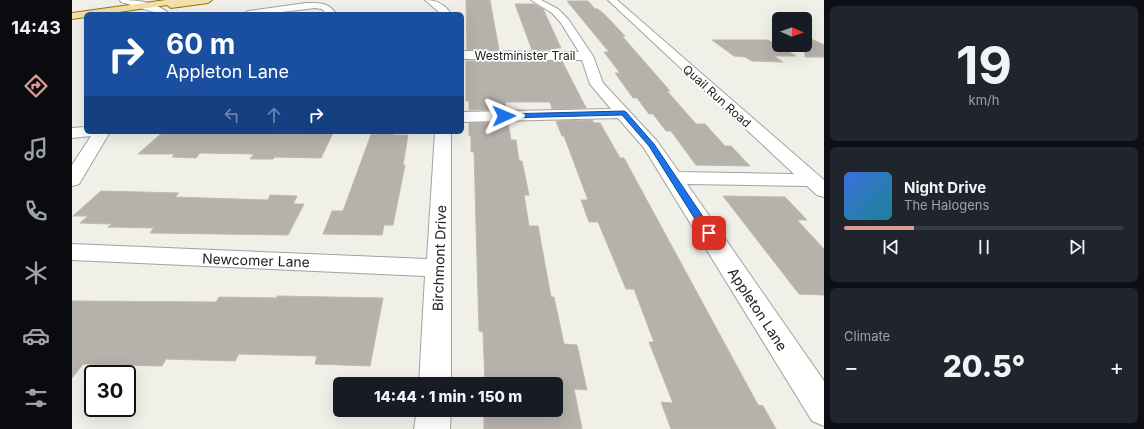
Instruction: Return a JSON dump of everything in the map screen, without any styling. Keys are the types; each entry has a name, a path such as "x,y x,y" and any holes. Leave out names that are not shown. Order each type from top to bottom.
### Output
{"main road":[{"path":"100,12 184,0"},
{"path":"126,12 208,0"},
{"path":"72,16 84,14"},
{"path":"72,20 84,18"}],"street":[{"path":"124,0 153,8 160,12"},
{"path":"429,0 445,12"},
{"name":"Appleton Lane","path":"535,0 555,11 565,20 587,56 597,84 652,145 824,410"},
{"name":"Quail Run Road","path":"612,0 817,186"},
{"path":"262,12 311,5 322,6 327,8 330,12"},
{"name":"Westminister Trail","path":"464,55 587,56"},
{"path":"464,117 624,113"},
{"path":"72,133 84,132"},
{"path":"72,180 101,134"},
{"name":"Birchmont Drive","path":"435,377 443,134"},
{"path":"674,178 817,186"},
{"name":"Newcomer Lane","path":"72,252 439,268"},
{"path":"432,429 433,417"}],"building":[{"path":"466,0 490,0 499,50 467,50"},
{"path":"567,1 588,1 595,9 598,9 605,15 625,36 622,36 670,91 667,91 696,124 705,124 725,146 731,146 750,166 696,165 671,131 666,131 653,114 649,114 637,98 633,98 615,73 620,73 604,52 609,52"},
{"path":"515,4 534,4 543,9 561,48 556,48 557,50 532,50"},
{"path":"812,39 824,45 824,57 805,57 805,52 812,52"},
{"path":"712,40 768,40 772,42 772,52 789,52 796,56 774,56 783,62 752,61 745,57 734,56"},
{"path":"466,61 562,61 586,108 552,109 550,102 505,102 506,110 469,110 469,101 466,101"},
{"path":"592,120 594,123 600,123 620,158 624,158 758,405 763,406 776,429 671,429 661,402 673,403 649,342 654,342 634,289 626,289 598,222 589,222 581,200 588,200 564,136 562,136 556,121"},
{"path":"508,122 511,140 516,140 519,161 522,161 529,195 524,195 529,226 538,226 551,297 554,297 564,344 577,345 587,390 574,389 582,429 484,429 484,417 563,417 563,377 485,377 483,332 479,331 474,152 471,152 469,123"},
{"path":"161,134 333,134 321,158 275,157 273,159 250,159 254,154 200,153 196,158 172,157 175,154 138,154"},
{"path":"371,134 408,135 403,165 405,165 393,225 384,225 382,235 323,234 332,211 343,211"},
{"path":"101,191 179,193 175,197 268,200 270,195 297,196 293,204 304,204 288,235 150,233 154,228 108,227 112,224 80,223 88,216 73,216"},
{"path":"723,196 785,197 807,220 797,220 824,249 824,295 799,294"},
{"path":"277,296 383,298 370,366 315,364 317,356 239,354 235,361 166,359 162,366 83,364 72,378 72,301 216,302 219,297 277,298"}],"route":[{"path":"504,116 624,113 652,145 709,233"}]}
